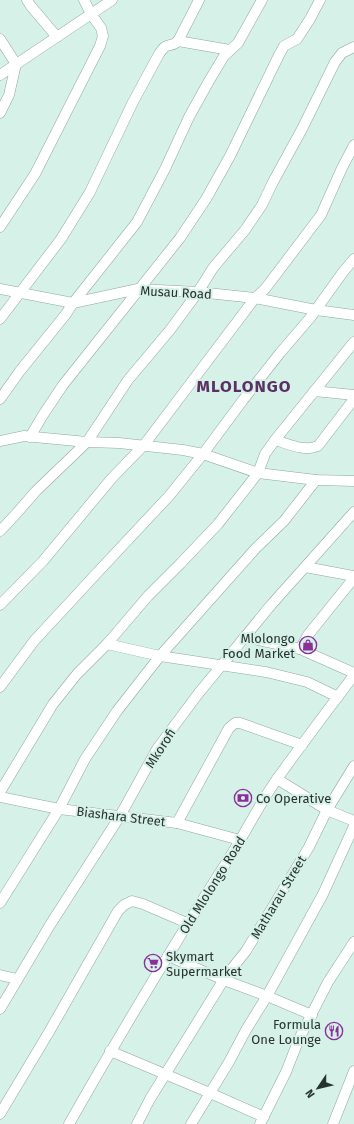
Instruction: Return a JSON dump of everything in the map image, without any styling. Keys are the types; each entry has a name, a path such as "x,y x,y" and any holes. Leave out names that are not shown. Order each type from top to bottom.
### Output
{"street":[{"path":"28,0 57,37"},
{"path":"0,227 35,174 100,46 103,36 101,28 91,14 84,0"},
{"path":"0,75 112,0"},
{"path":"0,319 61,239 90,192 133,102 159,54 164,47 178,41 199,0"},
{"path":"0,399 20,371 137,222 165,169 189,117 224,56 238,43 262,0"},
{"path":"30,437 42,415 63,385 180,238 206,199 230,156 284,46 297,39 320,0"},
{"path":"0,39 16,64 9,95 0,113"},
{"path":"178,41 230,50"},
{"path":"0,531 36,491 87,442 128,380 170,330 198,292 213,268 245,230 262,205 335,62 342,53 354,47"},
{"path":"0,605 43,561 112,478 144,445 255,298 265,289 321,215 354,145"},
{"path":"0,687 34,641 169,496 203,454 243,400 316,310 354,259"},
{"name":"Musau Road","path":"0,289 73,303 138,289 198,292 255,298 316,310 354,315"},
{"path":"0,792 53,704 77,674 107,644 148,596 218,524 258,473 266,454 275,440 354,342"},
{"path":"314,392 354,395"},
{"path":"275,440 302,448 311,449 318,446 354,400"},
{"path":"1,442 24,436 87,442 144,445 203,454 258,473 316,480 354,481"},
{"path":"0,903 59,809 85,760 113,717 160,656 256,548 284,521 316,480"},
{"name":"Mkorofi","path":"0,1009 17,979 120,816 157,749 189,705 244,637 354,512"},
{"path":"300,649 308,634 354,577 305,566"},
{"path":"244,637 300,649 354,674"},
{"path":"107,644 160,656 266,672 307,682 338,697"},
{"name":"Old Mlolongo Road","path":"69,1124 110,1052 263,800 354,674"},
{"path":"177,823 229,728 234,723 240,723 302,745"},
{"name":"Matharau Street","path":"137,1124 150,1099 224,980 246,951 309,847 327,810 354,766"},
{"path":"277,779 327,810 354,821"},
{"name":"Biashara Street","path":"0,797 59,809 177,823 240,840"},
{"path":"191,1124 267,996 323,894 354,826"},
{"path":"0,1114 118,911 124,905 132,901 143,904 187,924"},
{"path":"110,1052 210,1093 262,1120 286,1072 299,1039 317,1003 328,982 354,942"},
{"path":"168,956 312,1015"},
{"path":"0,975 17,979"},
{"path":"333,1124 354,1071"}],"place":[{"name":"Mlolongo Food Market","path":"308,645"},
{"name":"Co Operative","path":"243,798"},
{"name":"Skymart Supermarket","path":"153,963"},
{"name":"Formula One Lounge","path":"334,1031"}],"district":[{"name":"MLOLONGO","path":"244,386"}]}
